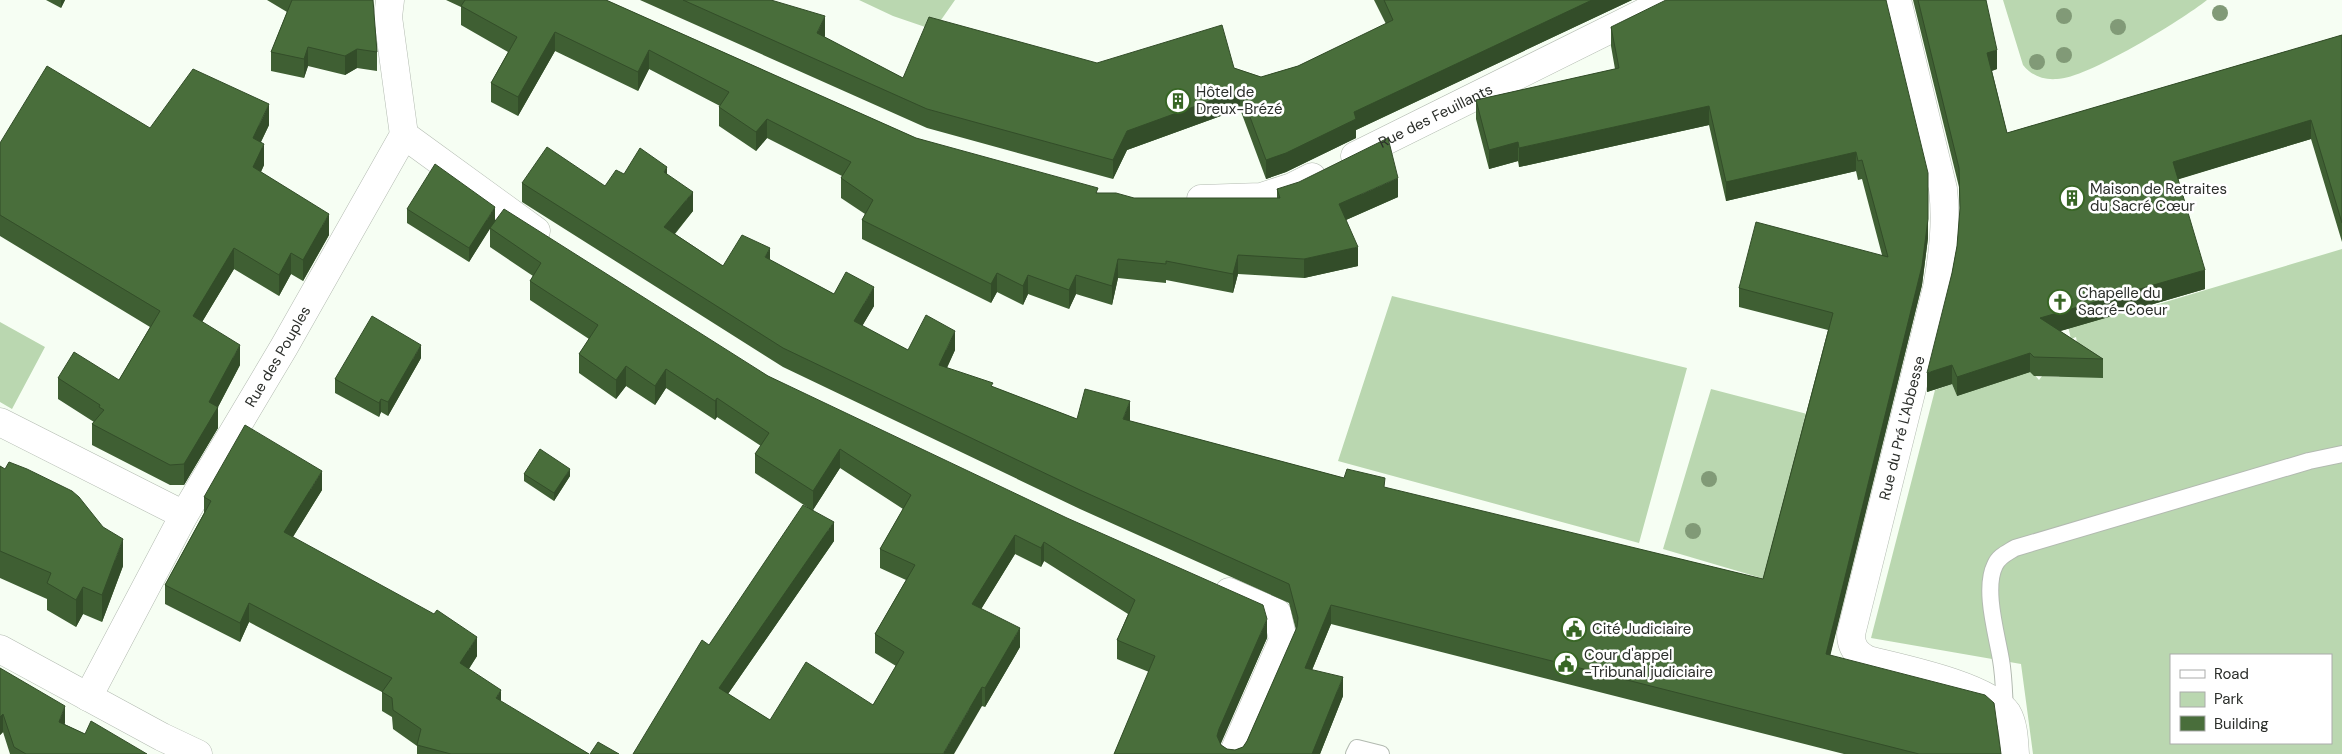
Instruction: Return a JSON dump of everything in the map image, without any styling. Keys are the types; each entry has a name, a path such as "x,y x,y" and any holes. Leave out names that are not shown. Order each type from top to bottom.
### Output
{"street":[{"path":"390,0 388,17 404,135 521,221 554,242"},
{"name":"Rue des Feuillants","path":"1173,200 1261,197 1292,187 1669,0"},
{"name":"Rue du Pré L'Abbesse","path":"1897,0 1943,189 1945,222 1937,288 1851,634 1851,643 1856,652 1868,660 1971,689 1994,700 2005,711"},
{"name":"Rue des Pouples","path":"88,697 184,515 404,135"},
{"path":"0,422 184,515"},
{"path":"1206,581 1277,613 1283,640 1233,754"},
{"path":"0,650 162,737 198,754"},
{"path":"2005,711 2010,720 2015,754"}],"lane":[{"path":"2005,711 2001,660 1992,615 1991,586 1994,566 2002,556 2015,548 2300,464 2342,454"},
{"path":"1354,754 1357,748 1381,754"}],"green space":[{"path":"859,0 955,0 934,30 893,16"},
{"path":"2003,0 2207,0 2156,34 2111,59 2071,76 2052,79 2034,75 2023,65"},
{"path":"2342,249 2342,754 2033,754 2021,664 1871,638 1935,390 1952,384 1957,396 2014,377 2023,361 2039,380 2042,376 2059,377 2078,348 2076,337 2071,339 2068,326 2130,308 2132,312"},
{"path":"1392,296 1687,368 1639,543 1338,461"},
{"path":"0,322 45,347 12,409 0,402"},
{"path":"1711,389 1811,415 1768,580 1663,549"}],"building":[{"path":"292,0 373,0 377,52 357,49 345,56 308,47 304,59 271,52"},
{"path":"465,0 606,0 916,138 1098,188 1096,193 1116,193 1134,198 1280,198 1277,189 1299,182 1388,138 1398,178 1339,204 1358,247 1304,259 1238,255 1233,274 1166,261 1166,264 1118,259 1112,286 1076,275 1069,290 1028,275 1023,286 997,273 991,284 862,220 873,200 841,178 851,162 767,119 756,132 719,107 729,92 649,50 638,72 555,32 518,97 491,83 517,37 461,6"},
{"path":"683,0 771,0 825,16 817,33 903,78 929,17 1097,63 1222,25 1234,68 1261,77 1298,66 1393,20 1384,0 1592,0 1354,112 1356,119 1286,153 1266,160 1240,90 1127,131 1113,160 927,109"},
{"path":"1666,0 1886,0 1928,173 1928,219 1922,266 1826,654 1985,695 1994,703 2001,754 1919,754 1331,605 1305,668 1343,677 1312,754 1114,754 1155,656 1117,640 1135,600 1044,542 1041,548 1015,535 972,604 1020,628 985,688 982,687 943,754 633,754 702,640 709,645 803,505 834,522 719,688 770,720 806,662 873,705 904,652 875,634 915,565 880,549 911,495 840,449 813,491 755,454 769,433 717,398 715,401 666,369 655,386 626,366 616,380 579,354 598,325 530,281 541,263 490,228 504,209 768,376 1067,518 1263,605 1267,619 1217,736 1221,745 1227,749 1235,750 1243,747 1247,741 1297,627 1298,618 1289,584 1080,490 783,348 522,183 547,147 605,186 616,170 624,174 640,148 667,167 664,172 693,192 664,227 723,266 742,235 770,248 765,257 834,294 846,272 874,287 854,321 908,350 926,315 955,331 939,365 993,383 991,386 1077,419 1085,389 1130,401 1123,419 1344,478 1347,469 1385,478 1384,487 1763,579 1833,313 1739,288 1756,222 1888,257 1862,160 1858,161 1856,152 1726,182 1709,106 1519,148 1518,142 1489,150 1476,100 1619,68 1611,27"},
{"path":"1918,0 1986,0 1997,50 1987,53 2007,133 2342,35 2342,223 2311,120 2173,162 2205,270 2040,318 2103,359 2034,357 2030,353 1957,377 1952,365 1927,373 1952,273 1957,246 1960,208 1959,168"},
{"path":"47,66 150,128 193,69 269,104 253,138 264,144 253,167 329,214 303,260 291,253 279,275 234,248 193,316 240,345 209,402 218,407 184,464 170,465 92,424 104,410 99,407 100,405 58,378 74,352 119,380 160,311 0,215 0,143"},
{"path":"435,164 495,207 469,248 407,209"},
{"path":"372,316 421,345 388,402 381,399 379,403 335,379"},
{"path":"245,425 322,471 284,532 434,614 437,610 477,637 460,663 501,690 496,698 589,754 451,754 417,745 421,729 393,710 392,698 382,692 392,678 249,603 240,623 165,585 211,501 204,497"},
{"path":"540,449 570,469 554,493 524,474"},
{"path":"9,462 72,491 103,527 123,539 102,595 83,587 76,600 47,583 51,573 0,551 0,466 5,469"},
{"path":"0,668 65,706 59,722 85,734 91,721 147,754 26,754 14,747 3,714 0,717"},
{"path":"598,742 619,754 590,754"}],"place":[{"name":"Hôtel de Dreux-Brézé","path":"1178,101"},
{"name":"Maison de Retraites du Sacré Cœur","path":"2072,198"},
{"name":"Chapelle du Sacré-Coeur","path":"2060,302"},
{"name":"Cité Judiciaire","path":"1574,629"},
{"name":"Cour d'appel -Tribunal judiciaire","path":"1566,664"}]}
